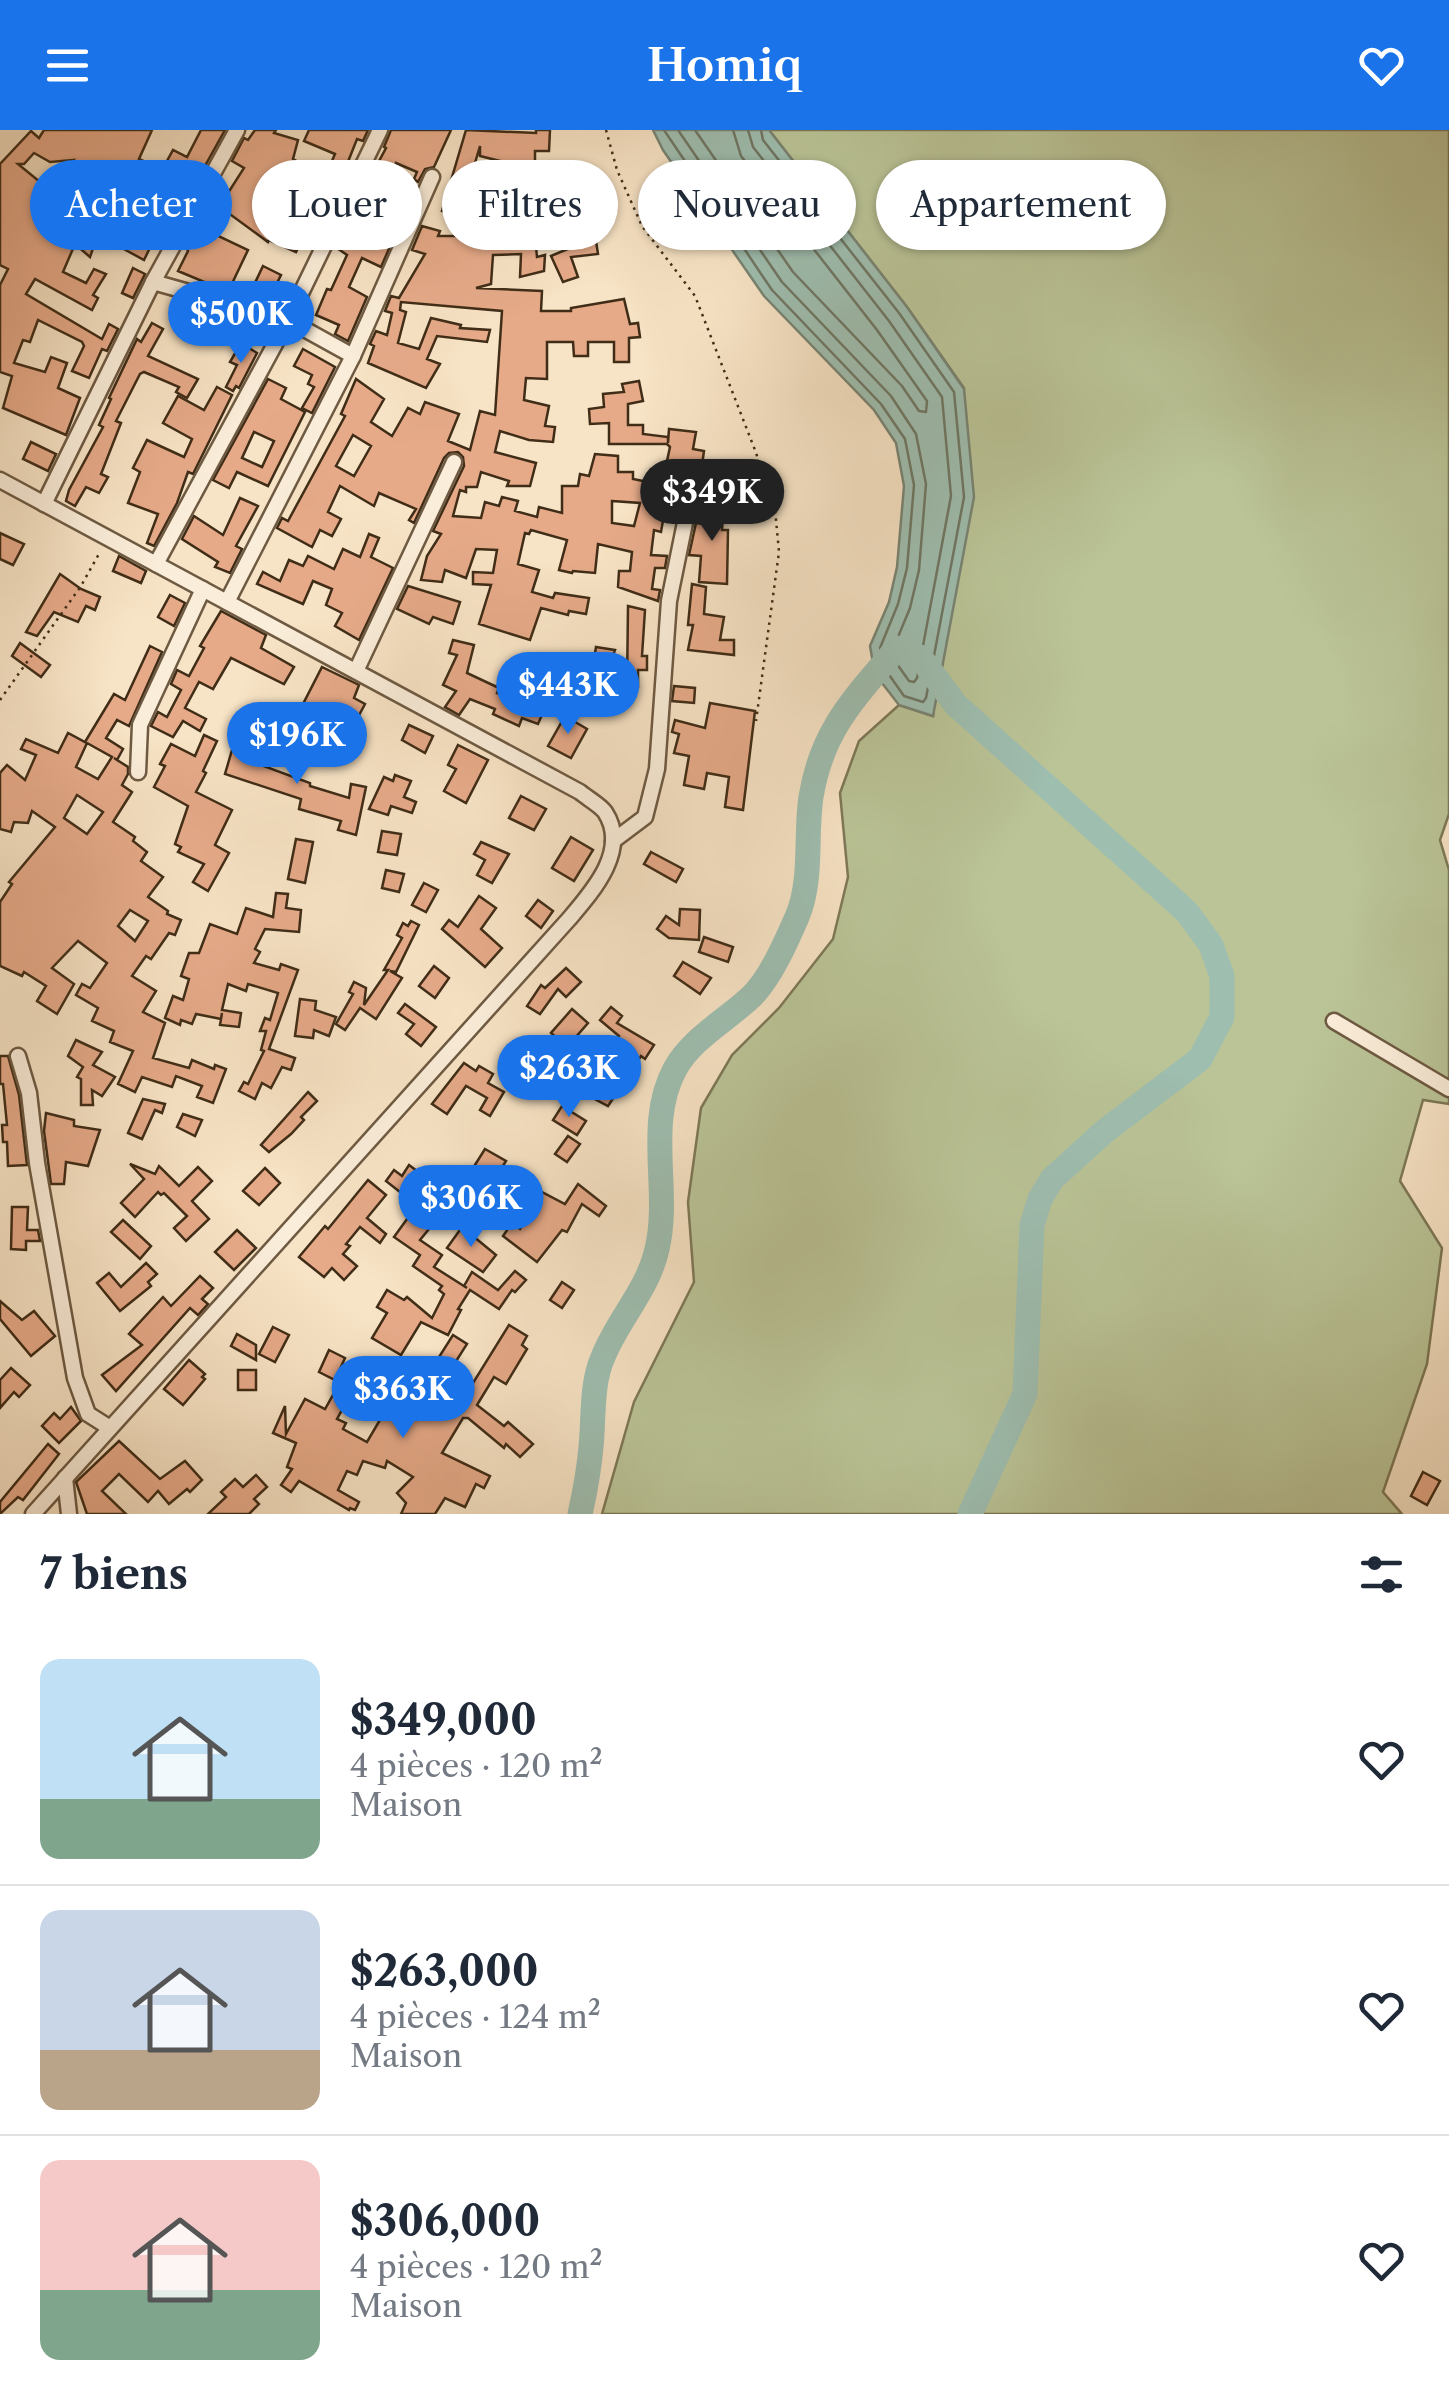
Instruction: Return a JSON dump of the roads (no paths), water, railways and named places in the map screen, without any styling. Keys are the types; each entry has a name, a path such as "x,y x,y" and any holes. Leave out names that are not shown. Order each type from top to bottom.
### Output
{"street":[{"path":"44,504 153,282 237,130"},
{"path":"156,564 288,320 380,130"},
{"path":"227,602 353,356 432,177"},
{"path":"153,282 288,320 353,356"},
{"path":"358,670 454,462"},
{"path":"0,480 580,792 605,812 613,841 608,864 594,890 557,934 32,1514"},
{"path":"613,841 645,818 657,769 668,601 689,503"},
{"path":"138,772 140,725 203,589"},
{"path":"1334,1021 1449,1090"},
{"path":"18,1056 29,1094 37,1163 75,1378 88,1414 110,1428"},
{"path":"66,1478 70,1514"}],"water":[{"path":"653,130 769,130 792,160 670,160"},
{"path":"856,242 964,389 974,497 933,716 899,705 875,674 870,646 889,602 897,567 904,486 896,443 874,410 764,296 732,250 856,250"}],"waterway":[{"path":"580,1514 599,1367 647,1278 657,1249 662,1204 660,1135 666,1090 682,1058 752,996 778,959 802,903 811,797 823,752 842,716 897,648"},
{"path":"920,657 956,705 1187,912 1211,945 1222,976 1222,1017 1200,1059 1105,1131 1052,1179 1040,1199 1032,1225 1025,1394 970,1514"}]}
